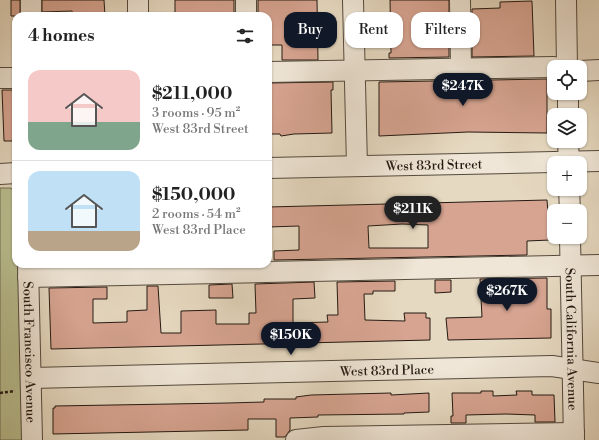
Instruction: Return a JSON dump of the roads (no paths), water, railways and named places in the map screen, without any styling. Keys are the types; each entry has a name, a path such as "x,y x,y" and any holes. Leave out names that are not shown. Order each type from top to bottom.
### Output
{"street":[{"path":"31,0 31,12"},
{"path":"138,0 138,12"},
{"path":"246,0 246,12"},
{"path":"353,0 356,166"},
{"path":"460,0 461,68"},
{"path":"566,0 567,60"},
{"path":"272,72 547,67"},
{"path":"587,71 599,70"},
{"path":"0,78 12,78"},
{"name":"West 83rd Street","path":"587,161 599,161"},
{"name":"West 83rd Street","path":"272,168 547,162"},
{"path":"0,174 12,173"},
{"name":"South California Avenue","path":"570,244 574,437"},
{"path":"28,271 599,265"},
{"name":"South Francisco Avenue","path":"28,271 25,384 32,440"},
{"name":"West 83rd Place","path":"25,384 552,366 599,373"},
{"path":"296,440 324,437 574,437"}]}
